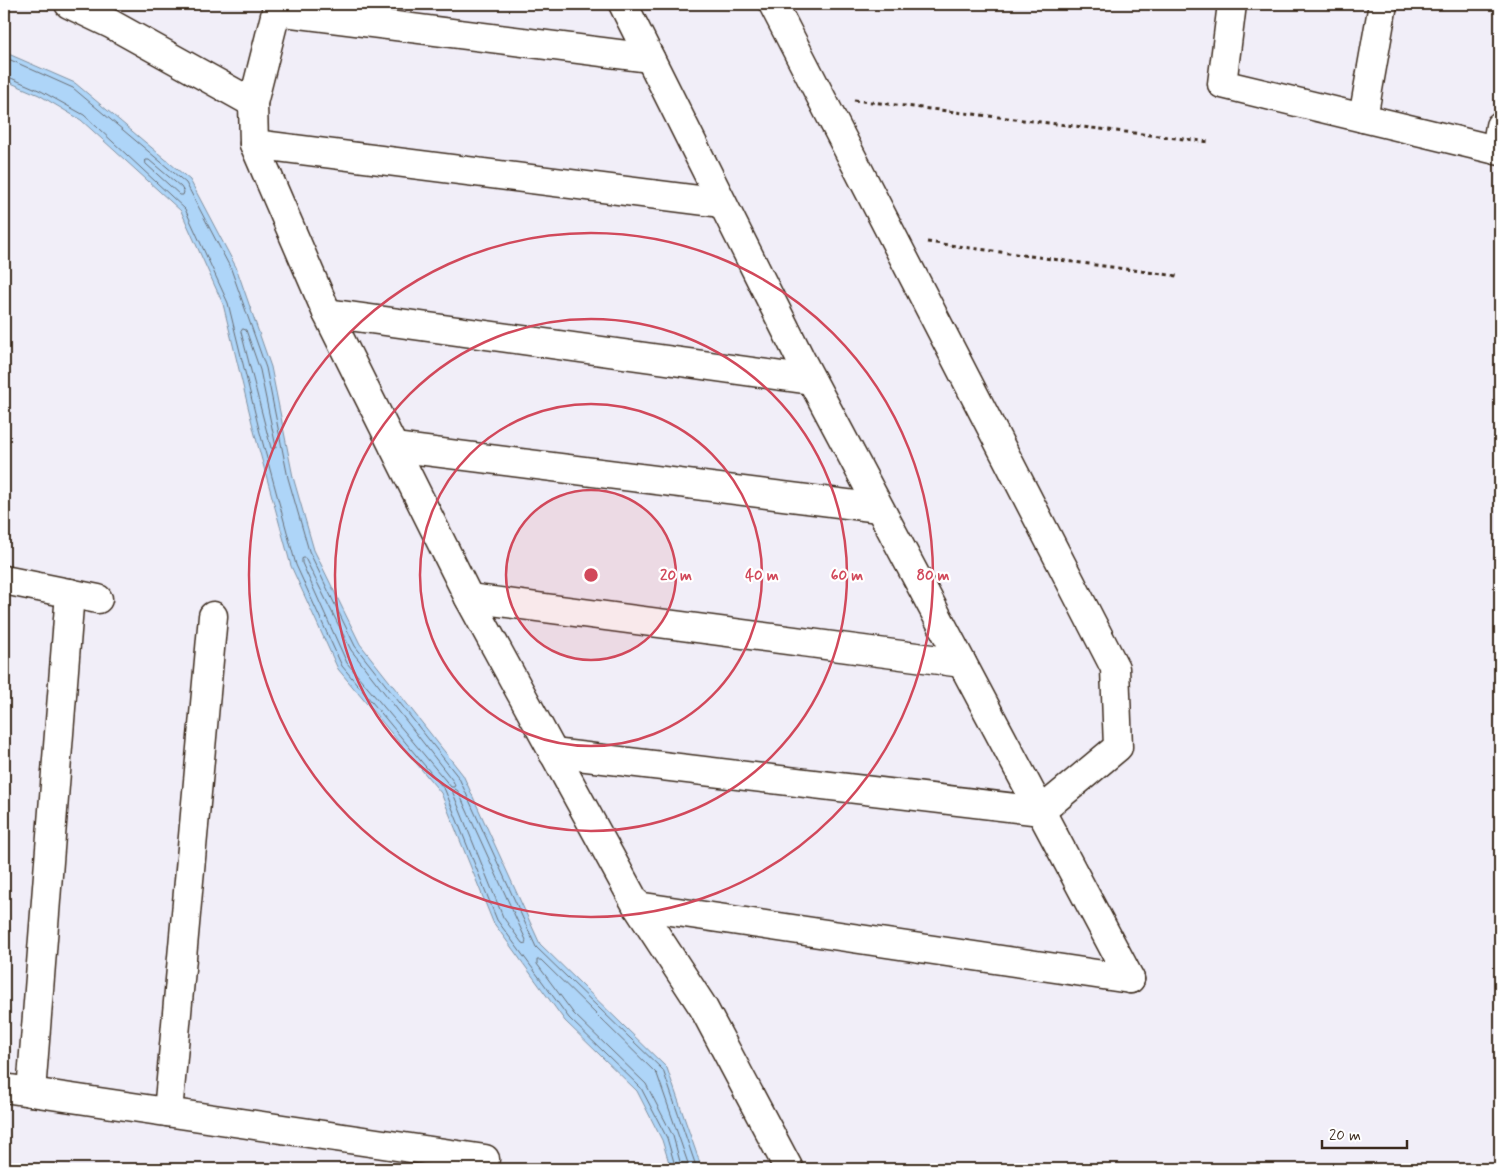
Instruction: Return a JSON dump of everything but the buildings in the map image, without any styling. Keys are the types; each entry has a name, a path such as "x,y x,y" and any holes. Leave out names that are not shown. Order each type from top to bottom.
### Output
{"street":[{"path":"69,4 111,24 253,103"},
{"path":"623,4 811,380 1130,979 637,906"},
{"path":"553,753 1041,811 1118,746 1115,668 773,4"},
{"path":"1232,4 1222,84 1363,118 1499,143"},
{"path":"1363,118 1383,4"},
{"path":"650,58 277,8 253,103 254,144 327,314 468,598 637,906 703,1008 789,1169"},
{"path":"254,144 722,203"},
{"path":"327,314 811,380"},
{"path":"394,447 879,508"},
{"path":"4,580 98,598"},
{"path":"31,1092 70,593"},
{"path":"468,598 962,663"},
{"path":"168,1112 213,616"},
{"path":"4,1088 485,1159"}],"path":[{"path":"820,96 1210,142"},
{"path":"893,237 1177,276"}],"water":[{"path":"4,52 75,83 190,180 236,267 271,367 293,477 314,550 360,644 463,775 540,944 667,1068 702,1169 671,1169 662,1140 637,1091 565,1021 493,922 441,793 338,669 291,566 254,431 223,304 181,211 81,120 39,95 4,80"}]}
